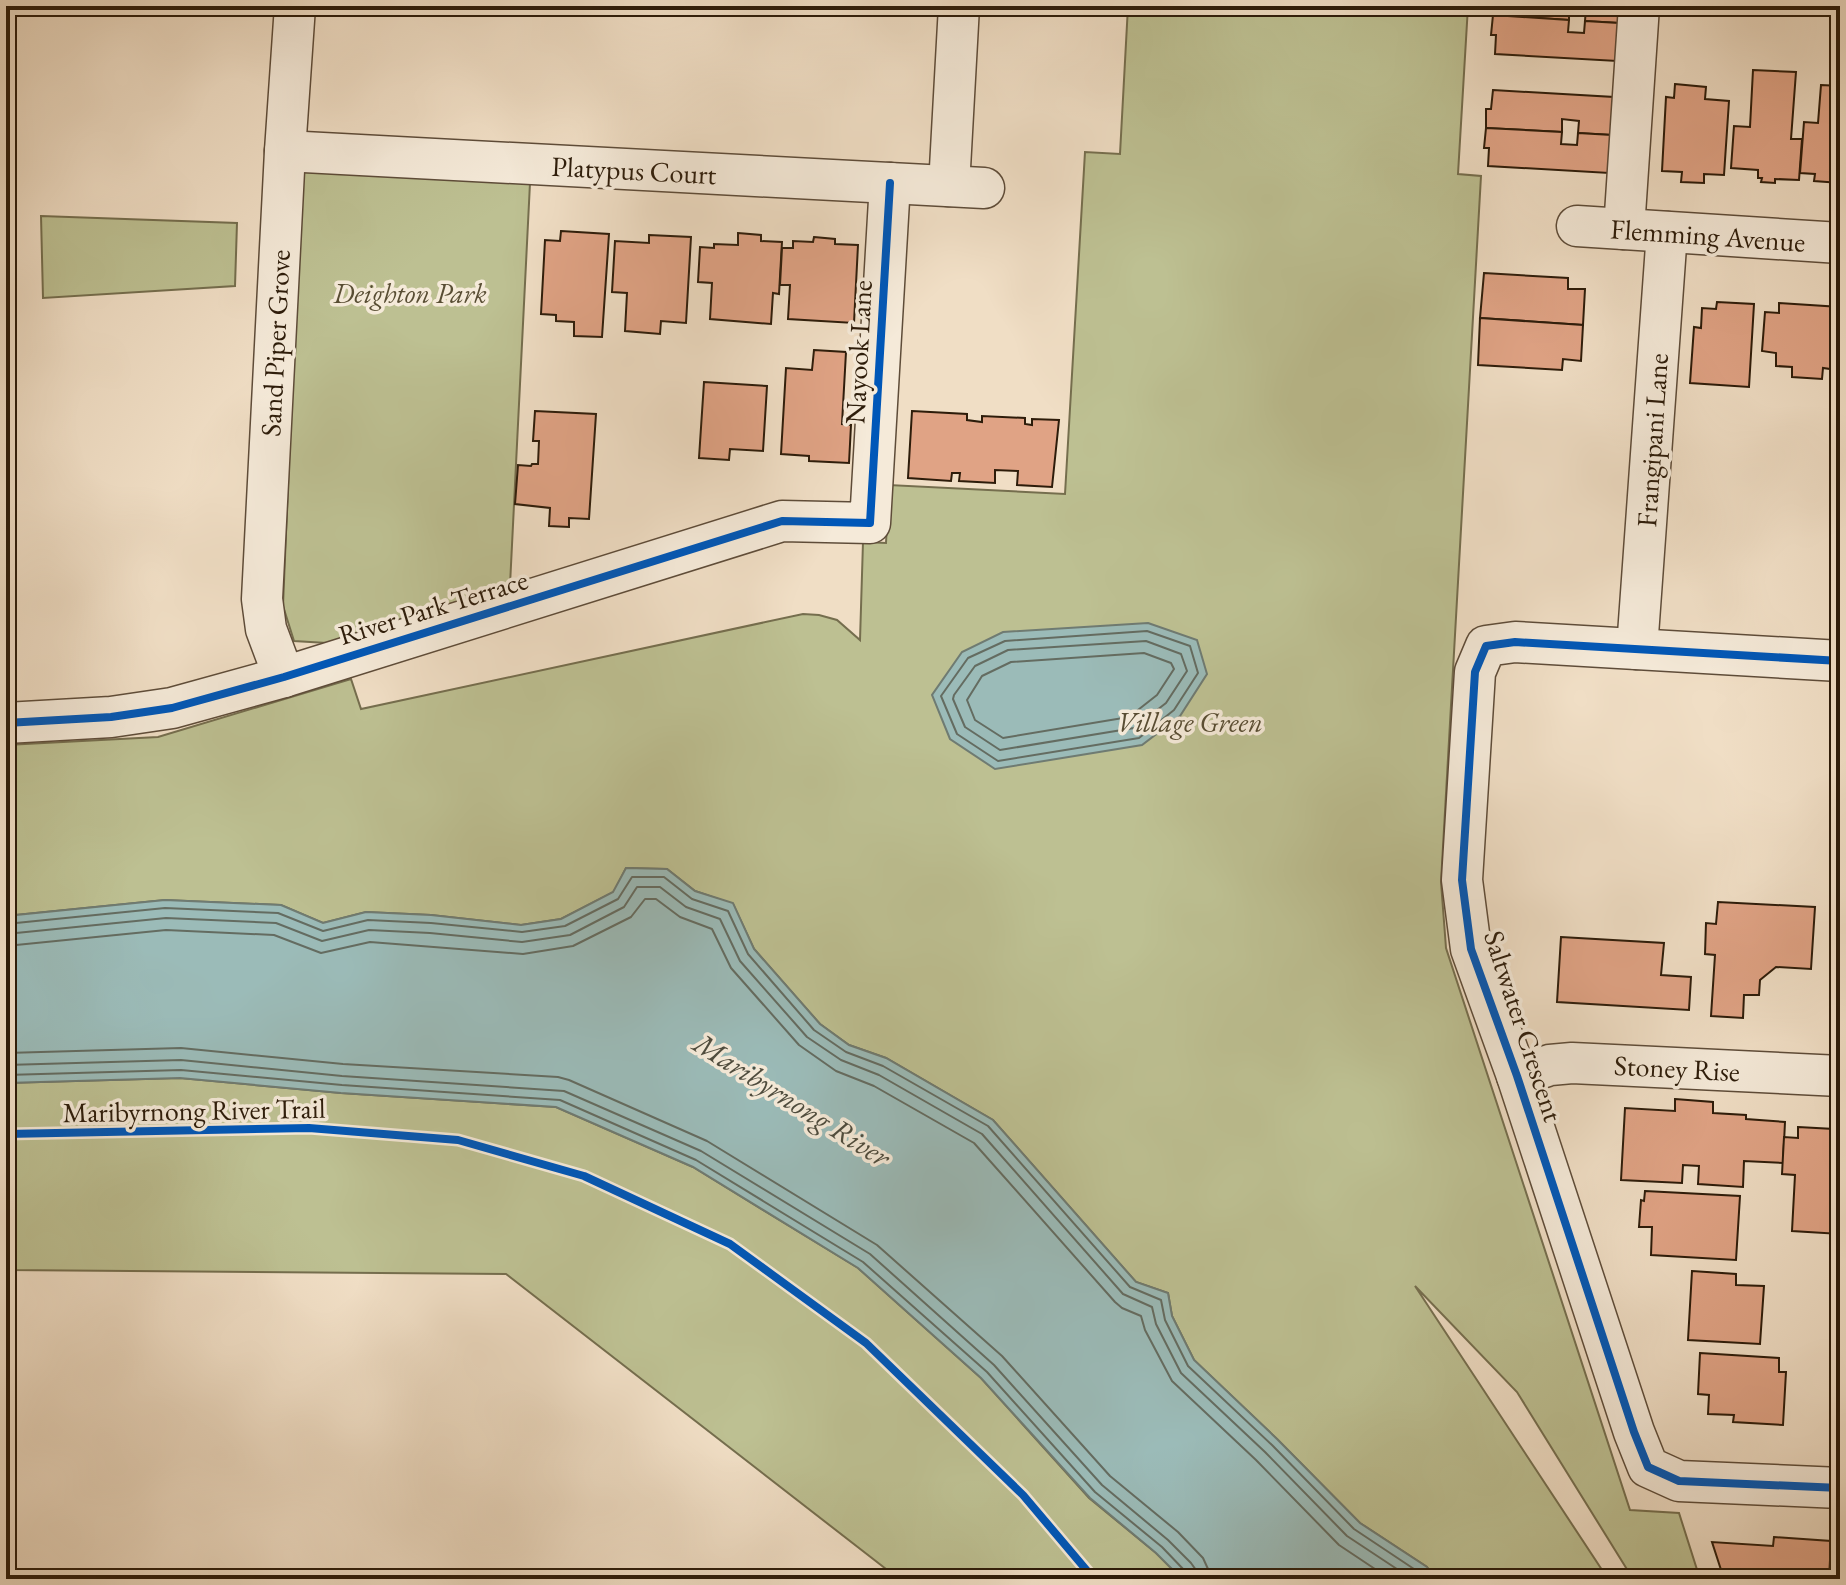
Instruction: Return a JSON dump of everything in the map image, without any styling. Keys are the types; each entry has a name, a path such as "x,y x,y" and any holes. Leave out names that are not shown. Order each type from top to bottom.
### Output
{"street":[{"name":"Sand Piper Grove","path":"284,677 266,629 262,599 295,6"},
{"name":"Platypus Court","path":"285,151 966,187 959,6"},
{"path":"1624,229 1639,6"},
{"name":"Nayook Lane","path":"870,523 890,183"},
{"name":"Flemming Avenue","path":"1577,226 1840,243"},
{"name":"Frangipani Lane","path":"1637,649 1667,232"},
{"name":"River Park Terrace","path":"6,723 111,717 172,708 284,677 782,521 870,523"},
{"name":"Saltwater Crescent","path":"1840,661 1515,642 1486,646 1475,672 1462,880 1471,949 1517,1076 1648,1467 1679,1481 1840,1488"},
{"name":"Stoney Rise","path":"1517,1076 1550,1065 1572,1063 1840,1076"}],"green space":[{"name":"Village Green","path":"1128,6 1468,6 1458,174 1481,176 1441,882 1446,948 1630,1510 1679,1513 1700,1579 1633,1579 1517,1392 1415,1286 1608,1579 1435,1579 1427,1567 1360,1523 1194,1360 1172,1316 1168,1293 1136,1282 993,1120 886,1058 849,1045 820,1024 754,949 733,904 695,891 667,869 626,868 614,892 561,919 521,925 431,915 366,912 323,923 281,905 165,900 6,916 6,745 158,737 351,679 361,709 803,614 837,620 860,640 863,542 886,543 889,485 1065,494 1085,152 1120,154"},
{"name":"Deighton Park","path":"301,171 530,183 510,585 327,643 294,641 283,606"},
{"path":"41,216 237,223 235,286 43,298"},
{"path":"180,1078 341,1093 556,1107 693,1167 858,1268 981,1378 1089,1498 1156,1553 1182,1579 897,1579 506,1274 6,1270 6,1083"}],"water":[{"path":"1148,623 1197,640 1207,674 1180,716 1142,745 995,769 950,739 932,695 962,652 1003,632"},
{"name":"Maribyrnong River","path":"626,868 667,869 695,891 733,903 754,949 820,1024 849,1045 886,1058 993,1120 1136,1282 1168,1293 1172,1316 1194,1360 1360,1523 1427,1567 1435,1579 1182,1579 1090,1498 981,1378 858,1268 693,1167 556,1107 341,1093 180,1078 6,1083 6,916 165,900 281,905 323,923 366,912 431,915 521,925 561,919 613,892"}],"building":[{"path":"1493,6 1620,6 1619,23 1585,21 1586,8 1569,7 1569,20 1493,15"},
{"path":"1493,15 1569,20 1568,32 1584,33 1585,21 1619,23 1617,61 1495,54 1496,35 1491,35"},
{"path":"1753,70 1796,72 1791,139 1802,139 1799,180 1761,182 1758,170 1731,168 1734,126 1750,127"},
{"path":"1675,84 1706,87 1705,99 1729,101 1724,175 1704,174 1704,183 1681,182 1682,172 1662,171 1666,97 1674,98"},
{"path":"1821,85 1840,86 1840,183 1814,181 1815,174 1800,173 1804,122 1818,123"},
{"path":"1493,90 1614,97 1612,135 1578,133 1579,121 1562,119 1562,132 1486,128 1486,109 1491,109"},
{"path":"1486,128 1562,132 1561,144 1577,145 1578,133 1612,135 1609,173 1488,166 1489,148 1484,148"},
{"path":"561,231 609,234 602,337 574,336 574,322 556,321 556,315 541,314 545,240 560,241"},
{"path":"738,233 761,235 761,241 782,242 779,294 773,293 771,324 710,319 712,283 698,282 700,247 738,245"},
{"path":"649,235 691,237 686,323 661,321 660,334 625,331 627,293 612,292 615,241 649,243"},
{"path":"814,237 835,239 835,244 858,245 854,323 788,319 790,285 780,285 782,248 793,248 793,241 813,242"},
{"path":"1484,273 1568,278 1568,289 1585,289 1583,325 1480,318"},
{"path":"1717,302 1754,304 1749,387 1690,383 1694,327 1701,328 1702,308 1716,309"},
{"path":"1779,303 1840,307 1837,370 1823,368 1822,379 1792,377 1792,367 1776,366 1776,353 1762,351 1765,312 1779,313"},
{"path":"1480,318 1583,325 1581,361 1563,359 1562,370 1478,365"},
{"path":"814,350 846,352 842,424 851,425 849,463 809,461 809,456 781,454 786,368 812,370"},
{"path":"704,382 767,386 763,451 730,449 729,460 699,458"},
{"path":"535,411 596,414 589,519 569,518 569,527 549,526 550,508 515,504 518,465 538,464 539,441 533,441"},
{"path":"912,411 967,414 967,420 982,422 982,416 1025,418 1025,424 1032,425 1032,419 1059,420 1052,487 1017,485 1018,471 995,470 995,483 959,481 960,473 952,473 951,481 908,478"},
{"path":"1718,902 1815,907 1811,969 1776,967 1760,980 1759,995 1744,995 1743,1018 1711,1016 1715,955 1705,954 1706,923 1716,924"},
{"path":"1561,937 1664,943 1661,975 1691,977 1689,1010 1557,1002"},
{"path":"1675,1099 1713,1102 1713,1113 1785,1122 1783,1163 1744,1161 1743,1187 1698,1184 1699,1166 1683,1165 1682,1183 1621,1180 1625,1108 1675,1111"},
{"path":"1798,1127 1834,1129 1834,1133 1840,1133 1840,1234 1792,1231 1795,1175 1782,1174 1784,1137 1798,1138"},
{"path":"1645,1191 1740,1196 1736,1260 1651,1255 1652,1227 1639,1227 1641,1200 1644,1201"},
{"path":"1692,1271 1736,1274 1736,1285 1764,1286 1760,1344 1688,1340"},
{"path":"1700,1353 1779,1358 1779,1372 1786,1372 1783,1425 1733,1422 1734,1415 1708,1414 1709,1395 1698,1394"},
{"path":"1774,1537 1831,1541 1829,1579 1724,1579 1712,1542 1773,1546"}],"cycle path":[{"path":"6,723 111,717 172,708 284,677 782,521 870,523 890,183"},
{"path":"1840,661 1515,642 1486,646 1475,672 1462,880 1471,949 1517,1076 1648,1467 1679,1481 1840,1488"},
{"name":"Maribyrnong River Trail","path":"6,1134 309,1128 458,1140 584,1176 730,1244 866,1343 1023,1495 1094,1579"}]}
